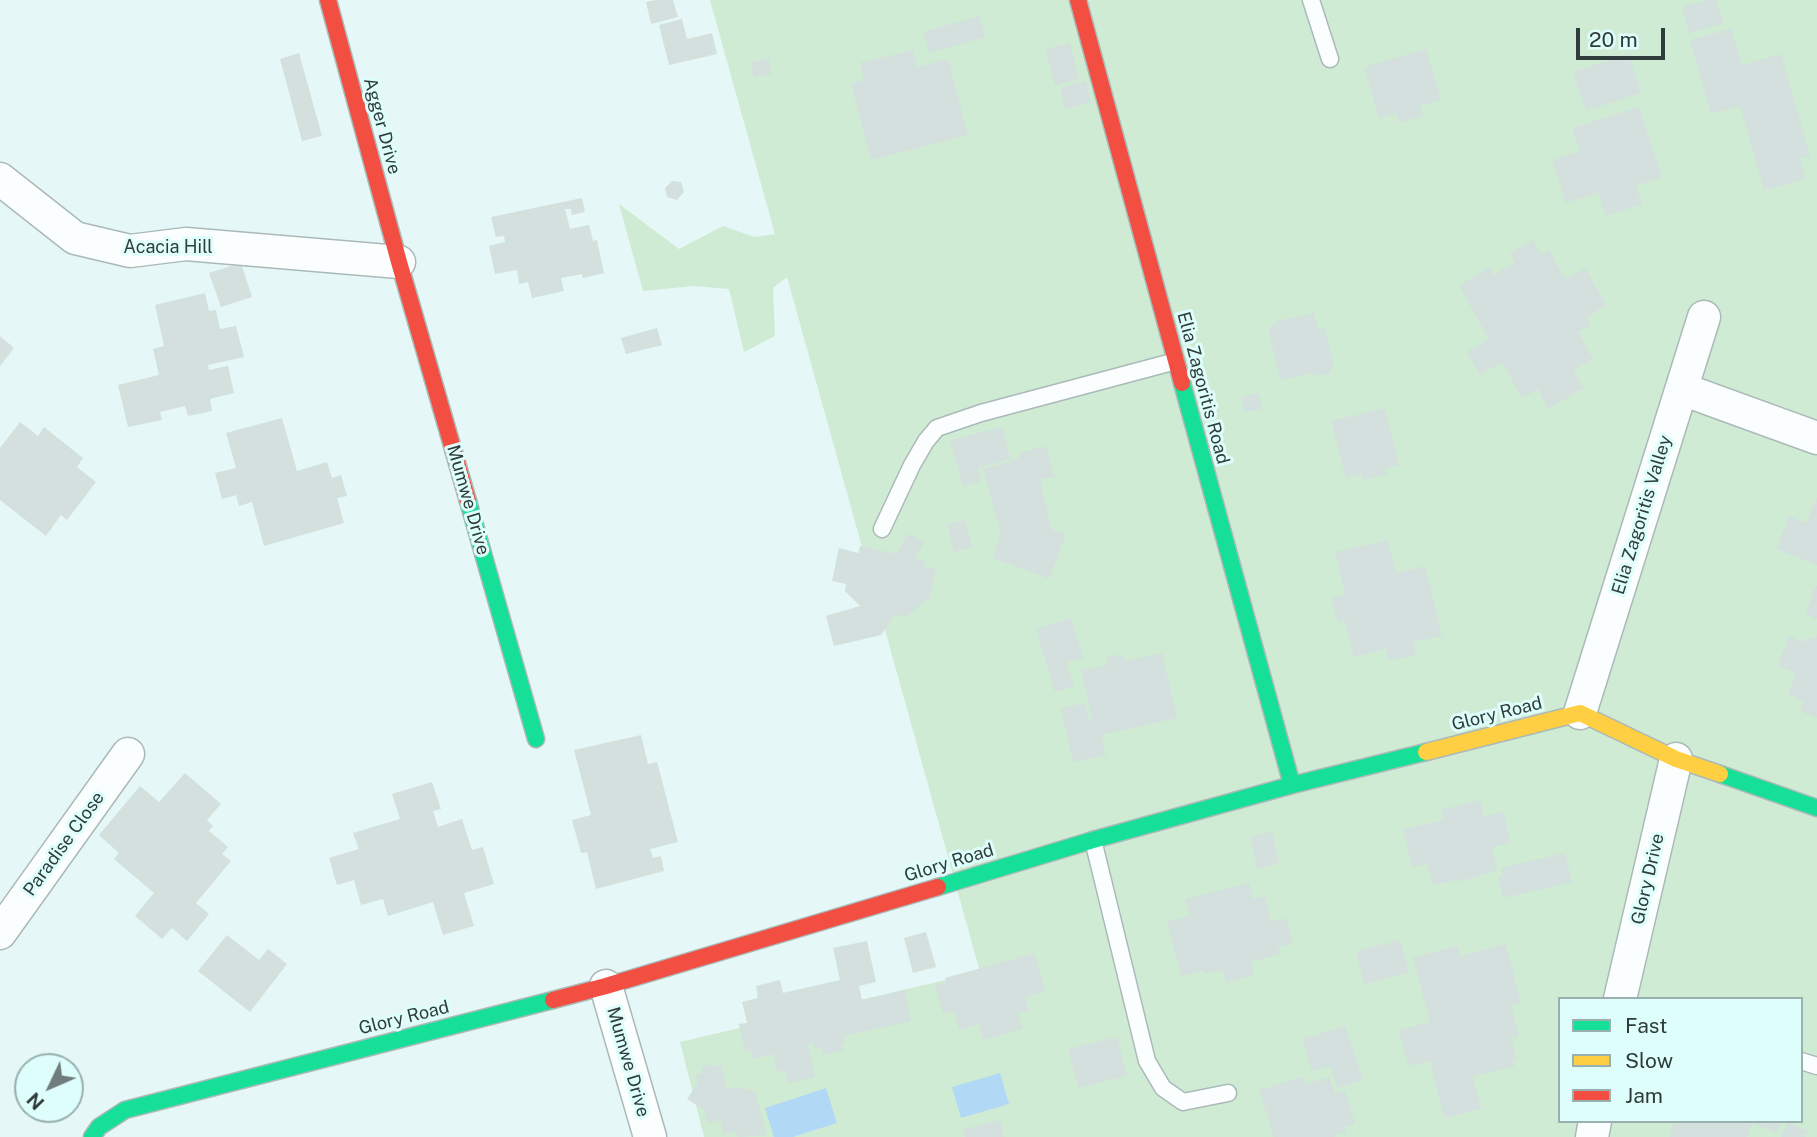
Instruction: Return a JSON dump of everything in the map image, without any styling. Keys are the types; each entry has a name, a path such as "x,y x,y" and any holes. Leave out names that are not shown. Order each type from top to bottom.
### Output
{"street":[{"name":"Agger Drive","path":"328,0 400,261"},
{"name":"Elia Zagoritis Road","path":"1078,0 1292,785"},
{"name":"Acacia Hill","path":"0,180 75,238 130,251 186,244 400,261"},
{"name":"Mumwe Drive","path":"400,261 537,739"},
{"name":"Elia Zagoritis Valley","path":"1580,713 1704,317"},
{"path":"1682,389 1817,438"},
{"path":"1580,713 1676,759 1817,808"},
{"name":"Glory Road","path":"92,1137 99,1127 125,1110 606,986 1093,840 1292,785 1580,713"},
{"name":"Paradise Close","path":"0,933 128,754"},
{"name":"Glory Drive","path":"1620,997 1676,759"},
{"name":"Mumwe Drive","path":"606,986 650,1137"}],"lane":[{"path":"1311,0 1329,59"},
{"path":"883,529 912,466 937,428 981,413 1176,361"},
{"path":"1093,840 1147,1061 1163,1088 1183,1102 1228,1093"}],"green space":[{"path":"710,0 1817,0 1817,1137 704,1137 680,1042 980,972 787,277 773,288 775,336 744,352 729,289 694,286 643,291 619,204 679,249 723,226 754,237 775,234"}],"water":[{"path":"1000,1073 1009,1104 961,1118 952,1087"},
{"path":"826,1088 837,1123 793,1137 774,1137 765,1108"}],"building":[{"path":"673,0 678,17 651,24 646,2"},
{"path":"1716,0 1724,23 1689,33 1682,7"},
{"path":"979,16 985,37 929,53 923,32"},
{"path":"682,19 687,39 712,33 717,54 669,65 659,25"},
{"path":"1731,29 1742,65 1781,54 1810,156 1800,159 1806,179 1764,190 1740,106 1711,114 1690,40"},
{"path":"1070,43 1079,79 1055,85 1045,49"},
{"path":"1426,49 1441,100 1420,106 1423,116 1399,123 1396,113 1379,118 1364,67"},
{"path":"913,50 917,67 948,59 968,135 871,160 851,83 864,80 860,63"},
{"path":"299,53 322,136 302,141 280,59"},
{"path":"1628,54 1641,93 1586,111 1573,72"},
{"path":"769,59 771,74 754,77 751,62"},
{"path":"1086,81 1091,102 1065,109 1060,88"},
{"path":"1639,107 1662,177 1636,186 1642,204 1606,216 1598,193 1566,203 1552,160 1580,151 1572,128"},
{"path":"672,181 681,182 684,192 677,200 667,197 665,188"},
{"path":"582,198 585,212 572,215 571,209 565,209 570,229 589,225 593,241 597,240 604,273 583,278 582,274 561,278 564,291 532,298 528,282 519,284 517,270 495,274 489,246 505,242 504,236 496,237 491,217"},
{"path":"1533,240 1541,254 1549,250 1565,279 1585,268 1606,305 1587,317 1591,325 1578,332 1593,359 1573,370 1584,388 1548,409 1538,389 1522,398 1502,362 1480,375 1467,352 1489,339 1459,285 1490,267 1494,275 1515,263 1510,253"},
{"path":"241,263 252,297 221,307 209,273"},
{"path":"205,293 209,311 216,310 220,329 236,326 244,357 208,365 209,370 228,366 234,393 210,399 212,411 188,416 185,406 160,412 162,420 128,427 118,385 159,375 153,349 164,346 155,305"},
{"path":"1314,313 1318,329 1325,328 1334,368 1330,369 1331,373 1315,376 1314,373 1280,380 1268,327 1276,325 1276,321"},
{"path":"657,328 662,345 626,354 621,338"},
{"path":"0,336 14,348 0,366"},
{"path":"1259,393 1262,409 1245,412 1241,397"},
{"path":"1385,408 1399,465 1385,468 1387,474 1363,480 1361,474 1346,478 1331,421"},
{"path":"282,418 297,471 327,462 332,478 341,475 347,496 337,498 344,523 264,546 252,502 239,506 236,495 222,499 215,473 236,468 226,433"},
{"path":"20,422 38,436 44,427 83,458 77,467 96,482 67,520 61,515 46,536 0,500 0,448"},
{"path":"1002,427 1010,459 978,468 981,481 963,486 950,440"},
{"path":"1046,446 1054,477 1040,479 1051,529 1066,534 1049,579 993,558 1001,534 983,469 1018,459 1019,453"},
{"path":"1817,497 1817,565 1776,549 1789,516 1806,523"},
{"path":"965,520 972,547 954,552 947,524"},
{"path":"908,534 925,541 915,558 924,560 923,566 936,569 929,601 926,600 906,617 895,614 881,635 834,646 826,616 860,606 845,591 846,584 832,581 839,548 858,553 860,546 897,554"},
{"path":"1387,540 1396,573 1425,566 1442,636 1413,642 1416,655 1389,661 1386,649 1354,657 1345,621 1338,623 1331,598 1345,594 1335,552"},
{"path":"1817,584 1817,619 1805,614"},
{"path":"1071,618 1083,658 1066,663 1074,687 1055,692 1036,629"},
{"path":"1817,634 1817,718 1800,711 1804,701 1788,694 1796,673 1778,666 1789,636 1805,642 1807,637 1814,640"},
{"path":"1162,653 1177,718 1101,735 1106,755 1073,762 1061,708 1085,703 1088,719 1092,718 1081,670 1108,665 1106,657 1122,654 1124,661"},
{"path":"641,735 648,764 657,762 678,842 650,849 653,858 661,856 664,871 596,889 587,852 581,853 572,820 591,815 574,750"},
{"path":"185,773 221,804 207,820 213,826 209,831 228,847 222,854 231,861 196,903 209,914 187,941 172,928 162,939 135,916 154,893 114,859 119,853 99,835 140,786 159,802"},
{"path":"432,782 441,809 433,811 438,827 462,819 472,850 483,847 494,884 464,893 474,926 443,935 433,902 388,916 383,899 361,905 354,880 337,885 329,858 359,849 353,833 400,819 392,794"},
{"path":"1480,800 1484,817 1503,812 1511,843 1492,847 1497,870 1458,882 1457,880 1433,885 1427,864 1412,867 1403,829 1443,820 1441,810"},
{"path":"1272,832 1279,864 1257,869 1251,836"},
{"path":"1565,853 1572,882 1503,898 1498,877 1503,876 1501,868"},
{"path":"1249,883 1253,899 1265,896 1271,922 1286,918 1293,943 1278,947 1280,954 1250,962 1254,975 1226,983 1223,970 1206,974 1205,970 1181,976 1167,922 1190,916 1185,899"},
{"path":"926,932 936,967 913,973 904,938"},
{"path":"227,935 259,960 268,949 287,964 250,1012 198,971"},
{"path":"1400,940 1409,973 1364,984 1356,951"},
{"path":"867,941 876,982 859,986 862,1000 905,990 911,1021 844,1036 846,1042 842,1043 843,1050 823,1055 822,1047 814,1049 813,1043 808,1044 815,1077 788,1083 785,1070 777,1072 773,1054 752,1059 751,1050 745,1051 739,1024 747,1023 742,1002 758,998 756,986 780,980 783,993 840,980 833,948"},
{"path":"1506,944 1521,1003 1511,1005 1519,1036 1511,1038 1517,1059 1513,1060 1514,1067 1473,1076 1481,1109 1444,1118 1430,1061 1408,1066 1399,1030 1430,1022 1413,957 1458,946 1460,956"},
{"path":"1035,953 1045,991 1025,997 1029,1010 1018,1014 1022,1029 983,1040 979,1024 959,1030 954,1011 943,1014 935,986 946,983 945,978"},
{"path":"1345,1026 1363,1080 1337,1088 1330,1066 1312,1071 1302,1039"},
{"path":"1117,1037 1127,1076 1078,1088 1068,1049"},
{"path":"712,1064 715,1067 721,1065 727,1089 740,1087 755,1092 767,1135 738,1137 736,1131 724,1134 720,1120 708,1123 704,1110 687,1099 698,1083 696,1074 702,1073 701,1067"},
{"path":"1303,1077 1306,1084 1329,1077 1335,1094 1345,1091 1355,1124 1345,1127 1346,1132 1335,1137 1274,1137 1259,1090"},
{"path":"1000,1120 1004,1137 965,1137 963,1129"},
{"path":"1673,1123 1752,1123 1747,1137 1669,1137"},
{"path":"1752,1123 1781,1123 1777,1133"},
{"path":"1788,1123 1808,1131 1805,1137 1781,1137"}],"traffic: fast":[{"path":"1182,383 1292,785"},
{"path":"468,501 536,739"},
{"path":"938,887 1093,840 1292,785 1426,752"},
{"path":"1720,774 1817,808"},
{"path":"92,1137 99,1127 125,1110 553,1000"}],"traffic: slow":[{"path":"1426,752 1580,713 1676,759 1720,774"}],"traffic: jam":[{"path":"328,0 399,262 468,501"},
{"path":"1078,0 1182,383"},
{"path":"553,1000 938,887"}]}
